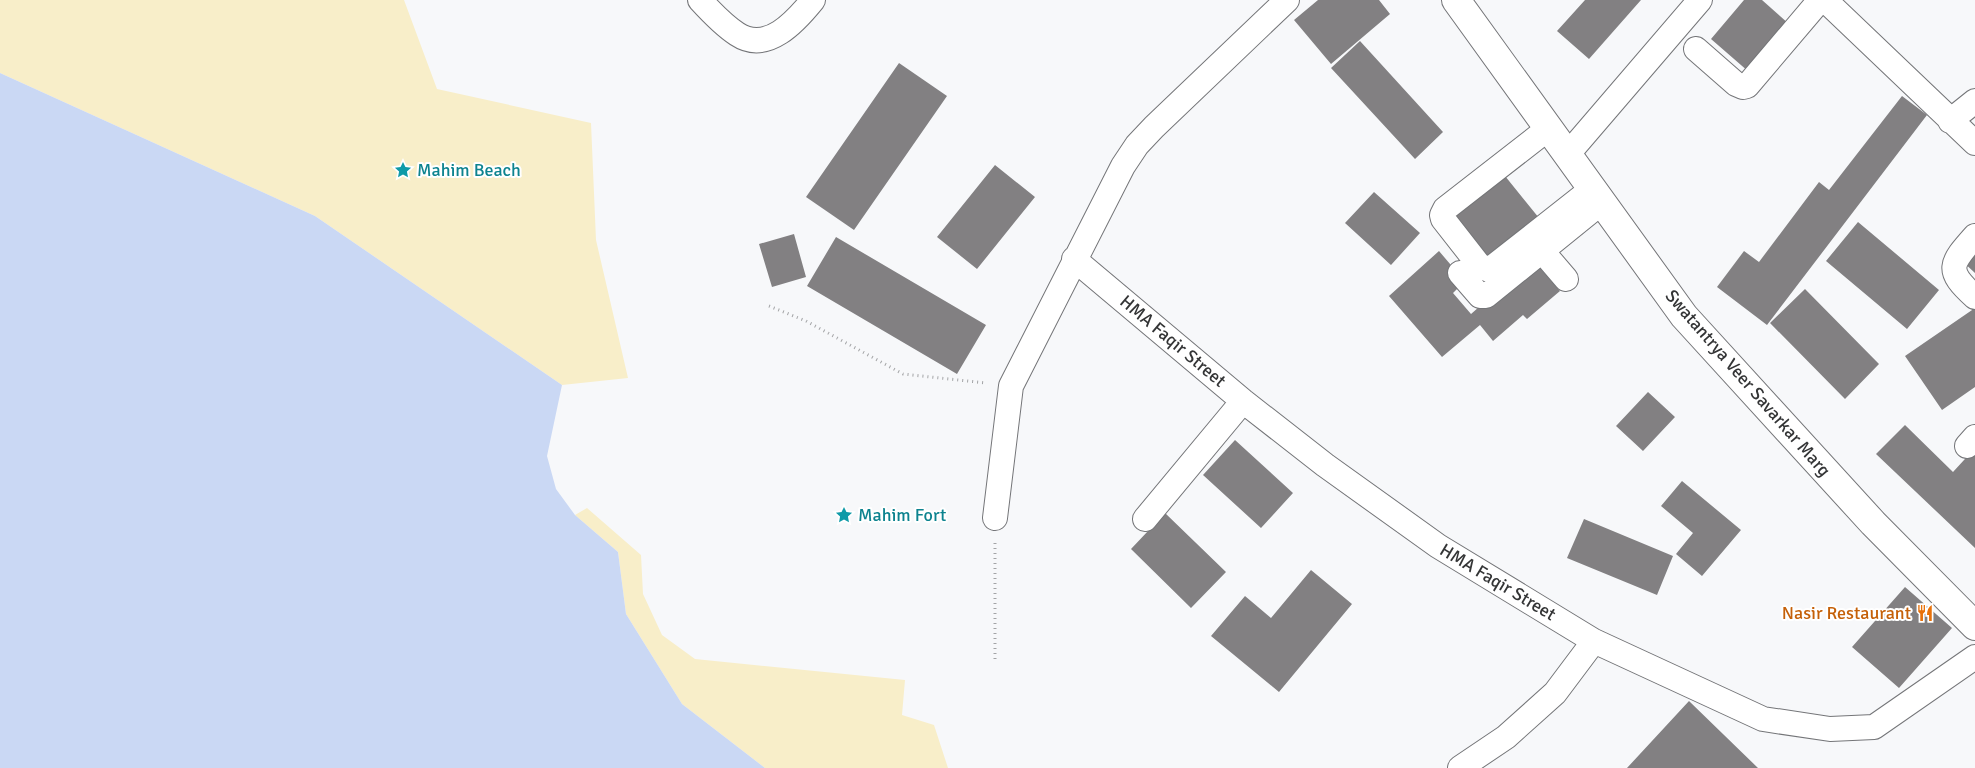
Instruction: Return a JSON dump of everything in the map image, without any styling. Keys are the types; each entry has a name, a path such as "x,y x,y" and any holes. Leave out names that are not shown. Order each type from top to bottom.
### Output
{"street":[{"path":"700,0 738,36 762,40 795,23 813,0"},
{"path":"995,518 1012,386 1074,259 1123,166 1137,145 1287,0"},
{"name":"Swatantrya Veer Savarkar Marg","path":"1456,0 1684,316 1873,523 1975,626"},
{"path":"1567,155 1700,0"},
{"path":"1696,49 1736,84 1743,87 1747,86 1820,0"},
{"path":"1825,0 1975,143"},
{"path":"1950,120 1975,101"},
{"path":"1549,128 1445,210 1442,215 1443,218 1479,265 1489,270 1597,196"},
{"path":"1460,273 1480,296 1486,296 1542,251 1597,196"},
{"path":"1975,236 1961,252 1954,267 1956,277 1975,297"},
{"path":"1542,251 1566,279"},
{"name":"HMA Faqir Street","path":"1074,259 1243,401 1325,465 1438,546 1594,641 1763,719 1830,729 1874,727 1975,657"},
{"path":"1145,519 1243,401"},
{"path":"1460,768 1506,737 1555,693 1594,641"}],"path":[{"path":"768,306 806,321 903,374 1012,386"},
{"path":"995,518 995,663"}],"sand":[{"name":"Mahim Beach","path":"0,0 404,0 437,89 591,123 596,240 628,378 562,385 315,216 0,73"},
{"path":"587,508 641,555 643,594 662,635 695,659 905,680 902,715 934,725 948,768 765,768 682,704 626,614 618,552 575,515"}],"water":[{"path":"0,73 315,216 562,385 547,456 556,489 575,515 618,552 626,614 682,704 765,768 0,768"}],"building":[{"path":"1318,0 1379,0 1390,14 1331,64 1294,20"},
{"path":"1585,0 1641,0 1589,59 1557,31"},
{"path":"1744,0 1762,0 1789,24 1749,72 1711,39"},
{"path":"1360,41 1443,132 1415,159 1331,68"},
{"path":"899,63 947,96 854,230 806,197"},
{"path":"1902,96 1927,115 1767,325 1717,287 1744,251 1759,262 1819,182 1829,190"},
{"path":"995,165 1035,197 977,269 937,237"},
{"path":"1501,171 1539,218 1487,261 1448,213"},
{"path":"1374,192 1420,233 1391,265 1345,223"},
{"path":"1858,222 1939,290 1907,329 1826,261"},
{"path":"794,234 806,277 772,287 759,244"},
{"path":"836,237 986,325 957,374 807,286"},
{"path":"1975,243 1975,273 1961,260"},
{"path":"1439,251 1456,271 1459,287 1453,293 1471,314 1533,260 1560,291 1527,319 1523,315 1493,341 1480,325 1442,357 1389,296"},
{"path":"1805,289 1879,364 1845,399 1770,323"},
{"path":"1975,308 1975,387 1942,410 1905,356"},
{"path":"1648,392 1675,417 1643,451 1616,426"},
{"path":"1905,425 1953,472 1975,448 1975,548 1876,454"},
{"path":"1235,440 1293,493 1261,528 1203,475"},
{"path":"1682,481 1741,530 1702,576 1676,554 1693,533 1661,506"},
{"path":"1165,513 1226,572 1191,608 1131,549"},
{"path":"1584,519 1673,556 1657,595 1567,558"},
{"path":"1311,570 1352,604 1279,692 1211,636 1245,596 1271,618"},
{"path":"1905,587 1952,628 1899,688 1852,647"},
{"path":"1689,701 1758,768 1627,768"}],"place":[{"name":"Mahim Beach","path":"403,170"},
{"name":"Mahim Fort","path":"844,515"},
{"name":"Nasir Restaurant","path":"1925,613"}]}
